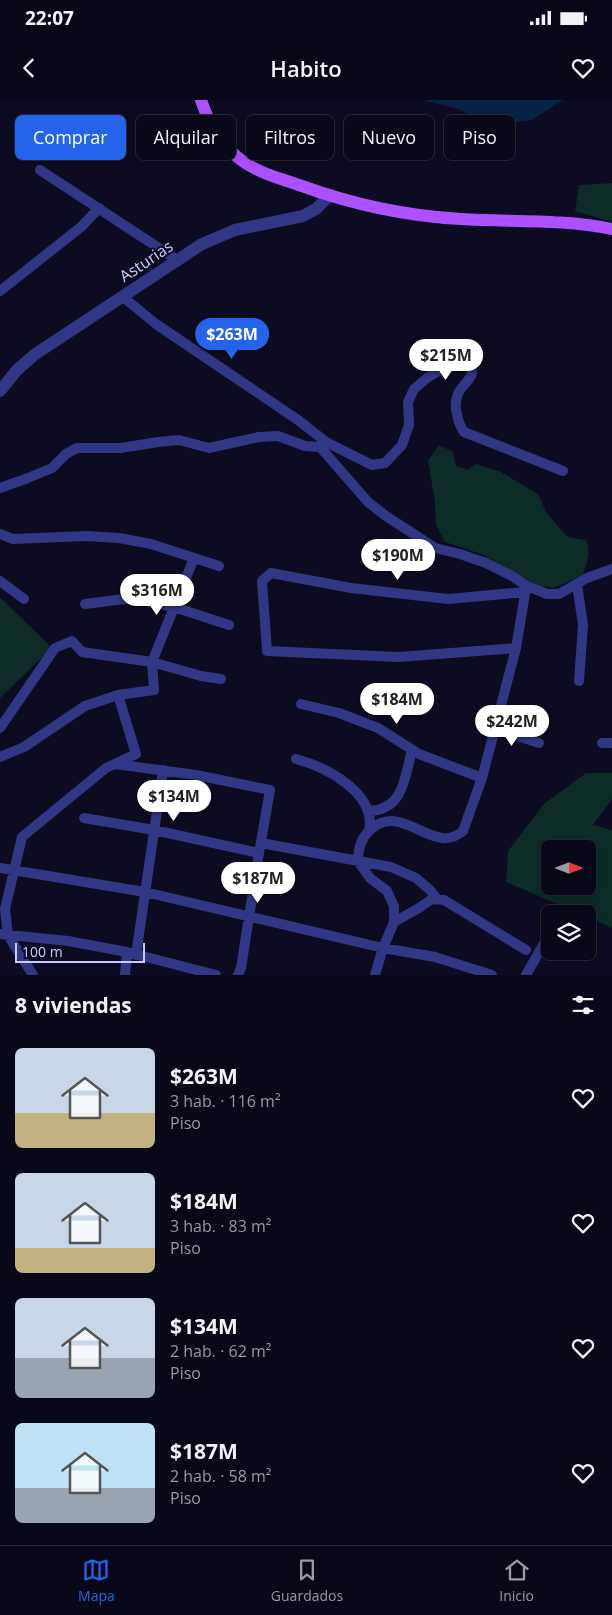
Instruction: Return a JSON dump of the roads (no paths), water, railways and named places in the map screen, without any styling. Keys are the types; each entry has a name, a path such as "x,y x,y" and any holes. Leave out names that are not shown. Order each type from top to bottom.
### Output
{"main road":[{"path":"201,100 218,137 240,158 256,169 329,196 382,209 436,217 582,225 612,229"}],"street":[{"path":"40,170 177,260"},
{"name":"Asturias","path":"0,391 34,355 202,244 225,234 304,216 316,209 329,196"},
{"path":"0,291 81,227 94,216 99,208"},
{"path":"123,297 156,324 298,420 323,444 360,494 386,516 435,548 486,563 512,576 526,589"},
{"path":"0,488 52,468 66,454 77,448 121,448 179,440 209,448 259,437 278,436 305,446 323,444 376,466 385,463 402,445 405,439 409,419 408,402 414,389 442,369 465,362 472,367 473,373 459,391 455,405 459,424 464,432 563,470"},
{"path":"0,534 13,539 86,536 119,538 152,544 218,566"},
{"path":"0,757 24,747 85,706 118,695 154,690 152,662 194,558"},
{"path":"516,648 399,657 267,651 262,582 271,573 351,588 448,599 526,589 547,594 559,594 587,578 612,569"},
{"path":"0,580 24,599"},
{"path":"577,584 583,625 579,681"},
{"path":"375,975 383,948 394,922 394,906 390,895 383,887 370,878 358,861 361,841 369,831 379,824 389,821 404,823 440,838 454,837 463,831 482,778 516,648 526,589"},
{"path":"85,604 132,598 174,607 229,625"},
{"path":"0,728 55,648 72,641 82,652 152,662 201,676 221,679"},
{"path":"33,975 4,934 5,909 22,837 106,768 136,754 118,695"},
{"path":"301,704 339,713 378,728 419,754 482,778"},
{"path":"494,728 538,742"},
{"path":"369,811 386,807 398,796 412,750"},
{"path":"296,759 318,766 334,775 358,795 369,811 369,831"},
{"path":"114,764 163,770 270,790 241,968 238,975"},
{"path":"126,975 145,892 163,770"},
{"path":"84,818 260,848 391,867 423,883 437,899"},
{"path":"0,868 145,892 383,948 435,957 492,975"},
{"path":"394,922 432,899 444,900 526,950"},
{"path":"4,934 68,941 132,954 216,975"},
{"path":"526,975 541,949"}],"water":[{"path":"423,100 563,100 532,120 515,122 515,115 469,115 459,109"}]}
